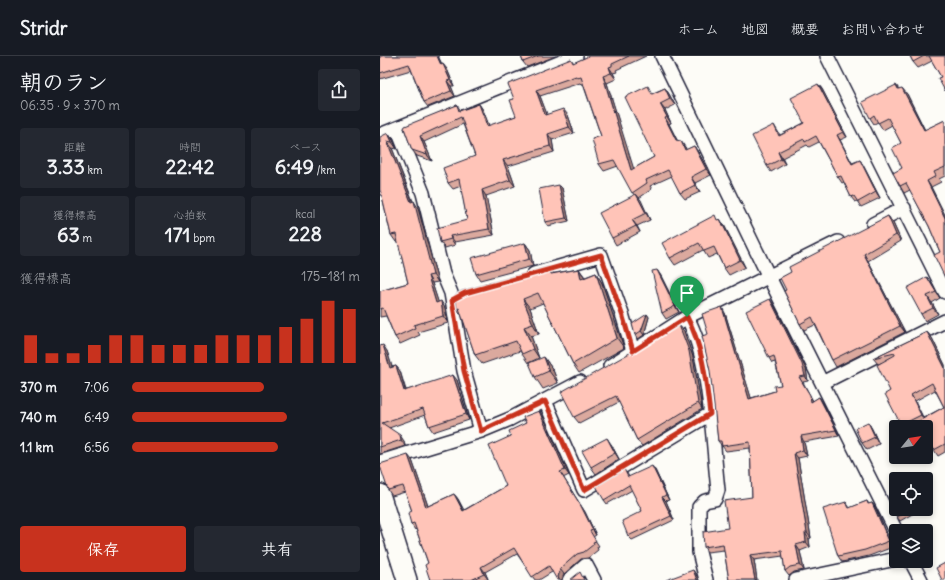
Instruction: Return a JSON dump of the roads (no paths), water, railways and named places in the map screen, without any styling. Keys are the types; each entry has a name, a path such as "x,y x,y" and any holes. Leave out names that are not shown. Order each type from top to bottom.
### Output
{"main road":[{"path":"380,494 407,580"}],"street":[{"path":"380,135 559,59 576,56"},
{"path":"662,56 769,277 892,524"},
{"path":"827,56 945,292"},
{"path":"397,128 423,193 443,274 452,300 464,371 481,431"},
{"path":"861,230 904,208"},
{"path":"602,371 687,317 847,237"},
{"path":"518,278 601,255 623,317 633,351"},
{"path":"452,300 465,293"},
{"path":"687,317 695,331 704,367 718,490 715,499 705,501 699,507 699,552 706,580"},
{"path":"822,383 945,321"},
{"path":"380,462 481,431 545,401 589,377"},
{"path":"545,401 584,490 710,414"},
{"path":"796,580 889,560"},
{"path":"569,580 586,565 594,580"},
{"path":"915,568 921,580"}]}
